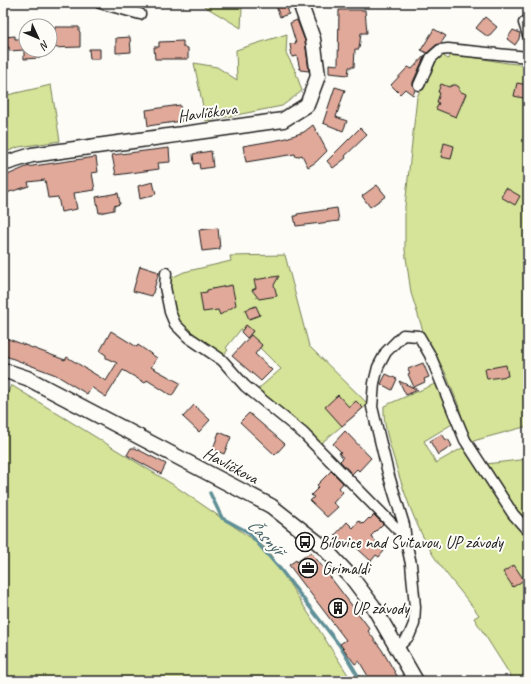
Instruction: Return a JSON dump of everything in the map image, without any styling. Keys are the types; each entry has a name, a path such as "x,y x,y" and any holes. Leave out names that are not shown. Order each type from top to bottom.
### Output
{"main road":[{"name":"Havlíčkova","path":"3,164 32,155 283,120 307,105 318,76 313,38 300,3"},
{"name":"Havlíčkova","path":"3,370 27,378 271,506 324,548 352,578 373,606 416,681"}],"street":[{"path":"100,3 140,14"},
{"path":"528,24 524,23 528,35"},
{"path":"418,85 431,58 440,50 448,49 528,57"},
{"path":"166,273 165,288 175,324 188,337 222,360 245,386 303,433 397,529 405,535"},
{"path":"397,648 412,632 415,616 411,564 404,525 388,473 372,407 374,383 378,367 386,352 403,335 419,336 430,355 465,440 513,514 528,531"}],"green space":[{"path":"199,3 234,3 242,8 241,28"},
{"path":"287,34 286,53 295,70 302,91 282,106 206,121 194,63 217,67 237,80 236,50"},
{"path":"455,54 528,65 528,426 473,441 467,436 458,404 445,372 424,334 411,293 405,250 405,206 417,97 434,60 442,55 448,59 451,55"},
{"path":"51,85 60,141 19,147 3,153 3,96"},
{"path":"285,255 309,346 368,404 319,445 257,390 281,369 260,348 262,345 250,335 253,331 246,325 243,330 241,329 226,348 228,350 223,356 182,328 175,321 167,280 184,272 231,261 230,256"},
{"path":"437,383 454,423 424,441 436,463 464,447 528,535 528,681 514,681 474,618 479,615 433,555 415,520 390,446 384,419 384,406"},
{"path":"11,385 172,484 267,549 352,681 3,681 3,405"},
{"path":"528,459 528,526 509,504 486,464"}],"building":[{"path":"275,3 286,3 289,14 280,17"},
{"path":"339,10 365,10 367,33 361,33 359,49 355,49 354,67 349,67 348,75 329,73 329,64 338,65"},
{"path":"485,17 497,27 488,37 476,28"},
{"path":"297,20 305,41 309,71 300,70 297,56 292,57 290,44 296,43 290,23"},
{"path":"58,27 79,27 80,47 58,48"},
{"path":"434,29 446,36 441,43 436,45 427,53 421,50"},
{"path":"513,30 520,33 519,39 515,45 507,39"},
{"path":"15,36 15,39 18,39 18,50 9,51 9,47 4,47 4,37"},
{"path":"130,37 131,52 116,53 116,38"},
{"path":"183,41 183,47 188,48 188,59 155,59 154,47 159,47 159,42"},
{"path":"89,49 100,49 100,59 90,59"},
{"path":"425,55 413,82 415,90 413,95 405,89 400,94 391,85 408,67 412,69"},
{"path":"517,83 528,85 528,99 514,96"},
{"path":"441,84 449,87 456,85 459,87 459,91 466,94 456,117 436,109 439,103 437,102 440,93 438,92"},
{"path":"335,87 345,90 336,117 347,121 343,131 323,123"},
{"path":"180,105 182,121 148,126 146,110"},
{"path":"313,125 327,151 316,162 308,167 302,155 296,157 295,154 246,162 243,146 283,139 304,132"},
{"path":"360,128 367,135 345,156 346,158 333,168 327,161"},
{"path":"444,143 454,146 451,159 441,157"},
{"path":"169,148 170,162 158,163 159,169 116,175 112,155"},
{"path":"211,151 213,167 200,169 199,163 194,164 193,154"},
{"path":"96,157 98,172 92,173 95,190 74,193 77,209 61,212 58,197 48,198 45,180 28,182 29,186 3,194 3,177 26,167"},
{"path":"153,182 156,194 140,199 138,186"},
{"path":"377,185 386,196 370,207 362,196"},
{"path":"506,188 520,196 515,205 501,197"},
{"path":"118,193 120,204 114,206 114,210 99,213 96,197"},
{"path":"337,208 339,221 296,226 294,216 297,216 297,214"},
{"path":"218,228 220,249 202,251 199,230"},
{"path":"140,266 159,272 152,296 133,291"},
{"path":"279,276 274,285 277,296 259,299 252,290 256,288 254,280"},
{"path":"232,285 236,305 220,315 218,310 203,312 200,293 207,292 207,290"},
{"path":"256,306 260,315 249,319 245,310"},
{"path":"246,325 253,331 247,338 241,332"},
{"path":"111,331 137,347 138,345 157,358 151,367 180,383 172,396 147,380 145,383 123,370 106,397 91,387 87,394 56,375 3,355 3,337 65,360 67,357 106,381 117,363 106,358 106,355 100,351"},
{"path":"251,335 262,345 255,354 272,370 261,381 232,356"},
{"path":"423,363 429,377 424,379 425,382 414,387 408,374 410,373 408,369"},
{"path":"506,365 508,376 487,379 485,369"},
{"path":"386,374 397,379 392,390 381,384"},
{"path":"399,381 418,390 406,395"},
{"path":"338,395 349,407 356,401 363,408 342,426 325,407"},
{"path":"194,405 210,420 199,432 183,417"},
{"path":"249,413 285,444 275,455 240,422"},
{"path":"345,431 371,458 359,471 357,469 352,474 340,461 343,458 339,453 341,452 333,444"},
{"path":"219,432 231,437 224,454 213,449"},
{"path":"442,434 446,440 448,439 452,446 438,455 430,441"},
{"path":"131,448 135,448 166,464 161,474 127,455"},
{"path":"331,471 343,483 339,488 343,492 333,503 338,507 327,517 310,501 314,497 311,495 319,487 317,485"},
{"path":"374,515 383,524 371,536 384,551 379,557 376,555 371,561 348,540 345,544 335,535 347,522 353,528 359,521 363,524"},
{"name":"UP závody","path":"311,552 370,629 368,631 382,650 400,681 371,681 359,661 355,664 340,644 346,640 289,565 296,560 297,562"},
{"path":"514,565 524,580 513,587 503,572"}],"waterway":[{"name":"Časnýř","path":"210,493 222,518 248,532 281,570 340,646 361,681"}],"place":[{"name":"Bílovice nad Svitavou, UP závody","path":"305,542"},
{"name":"Grimaldi","path":"308,568"},
{"name":"UP závody","path":"338,608"}]}
